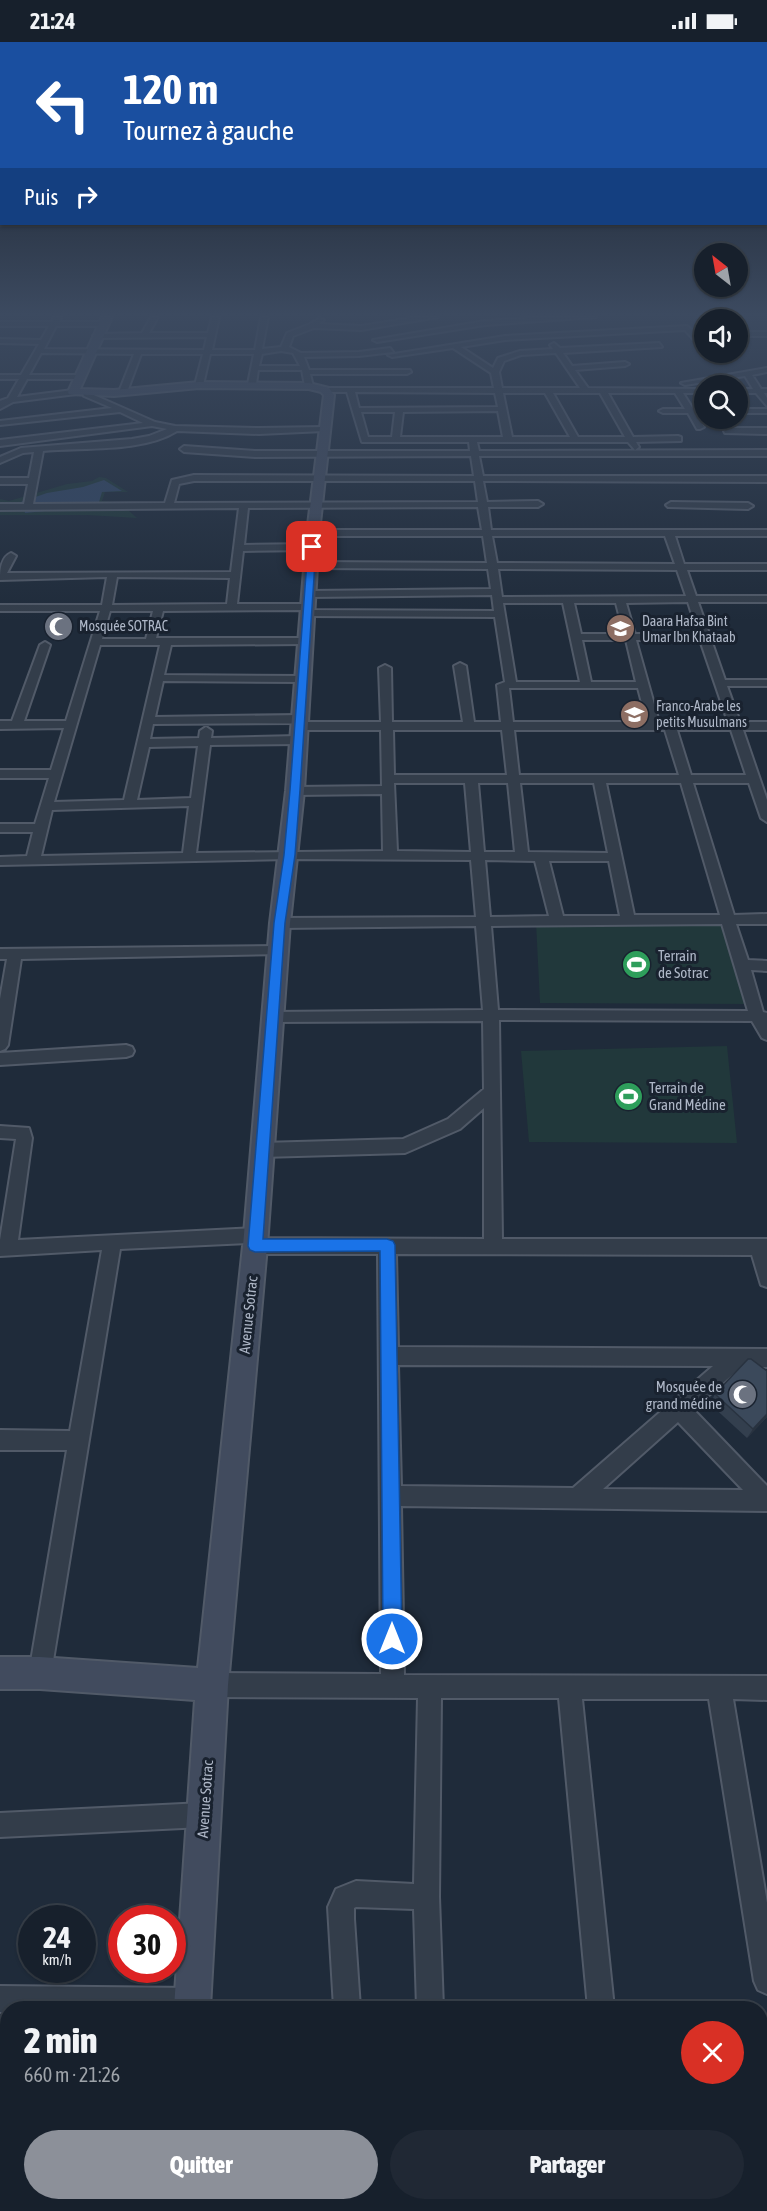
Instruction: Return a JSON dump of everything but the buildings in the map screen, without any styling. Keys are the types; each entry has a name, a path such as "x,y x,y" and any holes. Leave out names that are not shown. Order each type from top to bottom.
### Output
{"street":[{"path":"46,418 50,442"},
{"path":"139,418 153,424 175,428 324,429"},
{"name":"Avenue Sotrac","path":"193,2001 203,1815 213,1685 256,1240 280,923 290,855 304,641 326,418"},
{"path":"358,418 365,440 678,439"},
{"path":"396,440 398,418"},
{"path":"504,418 508,440"},
{"path":"563,418 574,439"},
{"path":"619,418 632,439 643,466"},
{"path":"0,460 21,451 39,448 50,442 153,424"},
{"path":"0,443 146,439 170,433 175,428"},
{"path":"255,453 259,430"},
{"path":"728,431 767,432"},
{"path":"472,440 510,685"},
{"path":"28,507 39,448"},
{"path":"184,449 225,457 255,453 475,454 643,466 767,479"},
{"path":"194,478 479,479 767,453"},
{"path":"169,506 175,482 194,478 212,470"},
{"path":"0,481 33,480"},
{"path":"0,507 538,504"},
{"path":"708,505 713,514"},
{"path":"232,606 244,506"},
{"path":"671,506 748,506"},
{"path":"239,548 312,548 487,533 669,533 721,529 767,533"},
{"path":"669,533 767,818"},
{"path":"312,548 492,566 767,567"},
{"path":"10,556 0,576 235,575"},
{"path":"33,860 40,828 106,608 113,574"},
{"path":"0,608 309,605 497,596 568,600 764,599 767,612"},
{"path":"568,600 586,685"},
{"path":"620,600 654,726"},
{"path":"309,605 500,614"},
{"path":"150,642 159,607"},
{"path":"576,637 705,636"},
{"path":"95,642 304,641"},
{"path":"130,803 150,722 166,642"},
{"path":"17,724 45,645"},
{"path":"460,666 469,726"},
{"path":"386,668 390,856"},
{"path":"158,678 302,679"},
{"path":"720,683 767,683"},
{"path":"522,857 503,685 643,685"},
{"path":"150,722 207,721 298,729"},
{"path":"189,856 207,721"},
{"path":"0,724 71,724"},
{"path":"145,743 204,742 298,729 387,726 767,726"},
{"path":"670,726 742,966 767,1034"},
{"path":"0,774 56,774"},
{"path":"295,790 471,779 754,779"},
{"path":"471,779 491,1015 493,1246"},
{"path":"599,779 628,920"},
{"path":"47,806 196,802"},
{"path":"0,828 40,828"},
{"path":"0,861 290,855 615,857"},
{"path":"541,857 557,921"},
{"path":"280,923 767,919"},
{"path":"0,1045 8,954 278,951"},
{"path":"742,966 767,966"},
{"path":"273,1017 491,1015 762,1017"},
{"path":"0,1059 126,1051"},
{"path":"262,1150 405,1146 454,1124 492,1092"},
{"path":"0,1132 23,1133 24,1138 4,1248 256,1240 387,1245 763,1247 767,1279"},
{"path":"40,1673 112,1243"},
{"path":"387,1245 393,1686"},
{"path":"389,1356 767,1358"},
{"path":"576,1499 737,1358"},
{"path":"679,1409 767,1501"},
{"path":"0,1440 79,1442"},
{"path":"391,1496 767,1501"},
{"path":"0,1673 40,1673 213,1685 430,1688 569,1686 767,1688"},
{"path":"569,1686 600,2001"},
{"path":"719,1687 767,1981"},
{"path":"430,1688 426,1897 430,2001"},
{"path":"0,1825 203,1815"},
{"path":"347,2001 341,1918 341,1907 345,1898 356,1894 426,1897"},
{"path":"0,1999 64,2001"}],"green space":[{"path":"99,477 106,478 128,492 105,492 102,501 120,503 137,518 87,515 0,515 0,499 9,501 67,484 92,481"},
{"name":"Terrain de Sotrac","path":"536,922 724,925 747,1004 540,1003"},
{"name":"Terrain de Grand Médine","path":"727,1046 737,1143 529,1142 521,1051"}],"water":[{"path":"104,480 122,491 102,492 99,502 71,503 45,511 25,513 24,509 12,505 47,493 83,487"}],"place":[{"name":"Mosquée SOTRAC","path":"58,626"},
{"name":"Daara Hafsa Bint Umar Ibn Khataab","path":"621,629"},
{"name":"Franco-Arabe les petits Musulmans","path":"635,714"},
{"name":"Terrain de Sotrac","path":"637,964"},
{"name":"Terrain de Grand Médine","path":"628,1096"},
{"name":"Mosquée de grand médine","path":"743,1395"}],"route":[{"path":"312,547 290,855 280,923 255,1246 387,1245 392,1639"}]}
